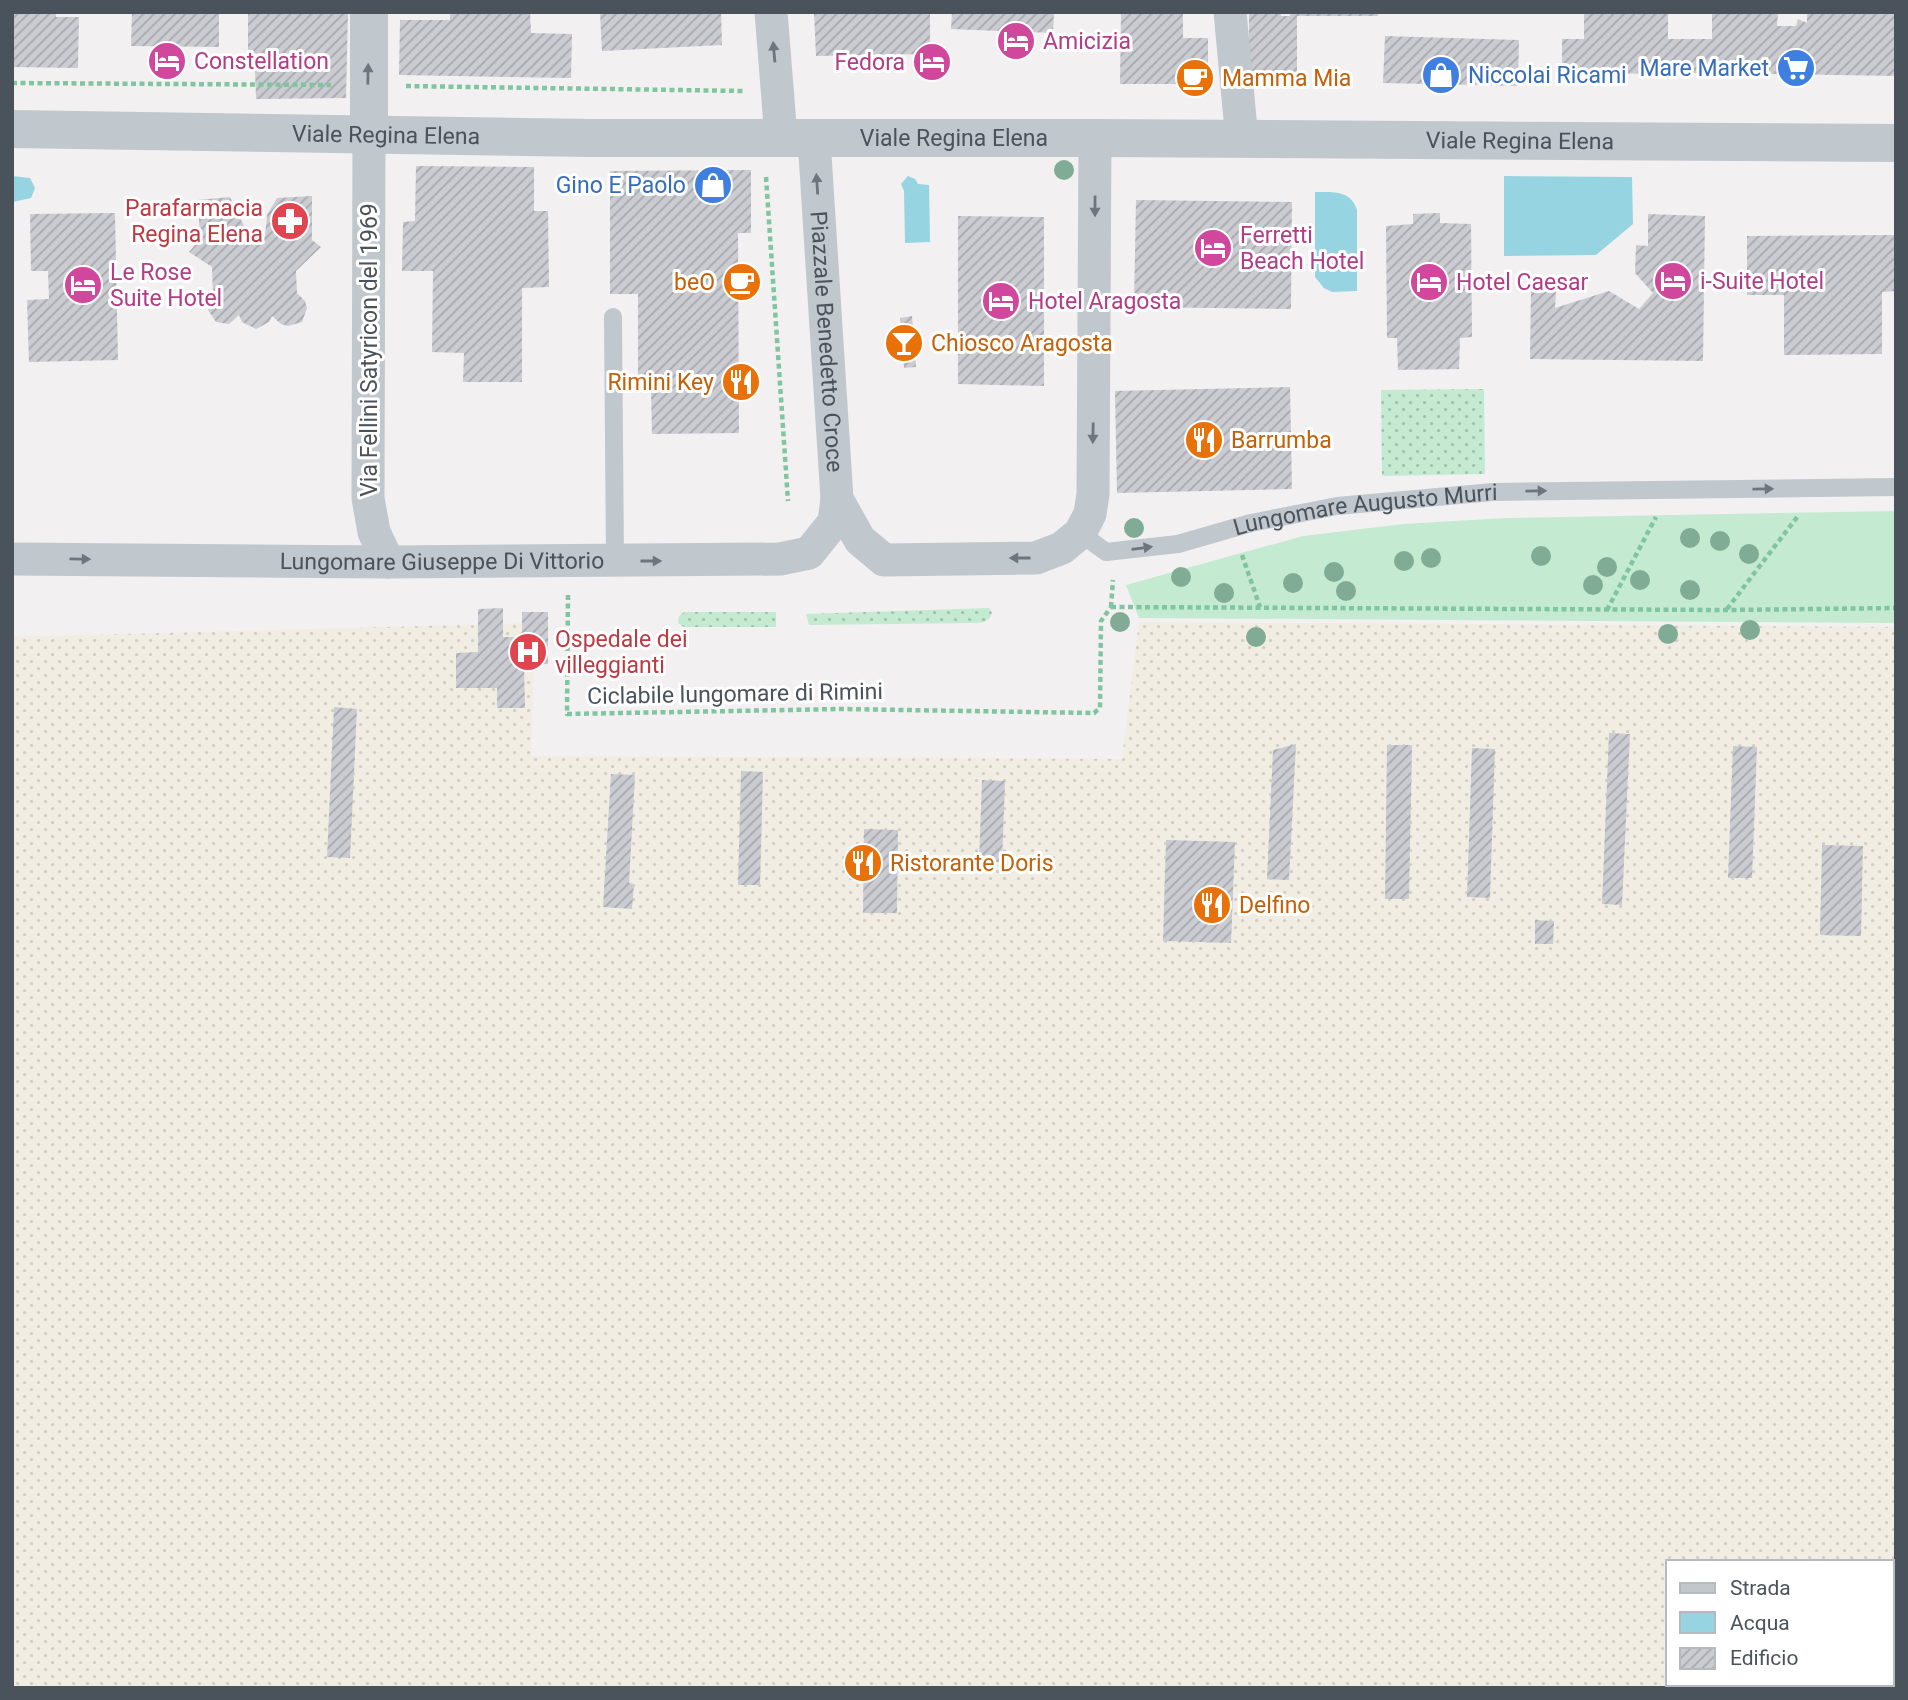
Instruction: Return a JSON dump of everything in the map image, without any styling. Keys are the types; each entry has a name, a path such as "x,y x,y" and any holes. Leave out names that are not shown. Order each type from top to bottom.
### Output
{"street":[{"path":"369,12 369,135"},
{"name":"Piazzale Benedetto Croce","path":"771,12 797,138 837,499 860,540 884,560 1036,558 1062,548 1080,533"},
{"path":"1230,12 1242,140"},
{"name":"Viale Regina Elena","path":"12,129 592,138 1896,143"},
{"name":"Via Fellini Satyricon del 1969","path":"369,135 368,498 374,532 388,562"},
{"path":"1080,533 1090,514 1093,494 1095,138"},
{"name":"Lungomare Giuseppe Di Vittorio","path":"12,559 388,562 780,559 809,554 834,522 837,499"}],"lane":[{"path":"613,317 615,560"},
{"name":"Lungomare Augusto Murri","path":"1080,533 1106,552 1178,544 1251,523 1337,506 1480,493 1896,487"}],"path":[{"path":"12,83 343,85"},
{"path":"403,86 745,92"},
{"path":"766,176 788,501"},
{"path":"1607,610 1661,507"},
{"path":"1726,610 1799,515"},
{"path":"1238,545 1260,607 1607,610 1896,608"},
{"name":"Ciclabile lungomare di Rimini","path":"568,590 567,714 842,709 1094,713 1100,708 1101,621 1111,607 1260,607"}],"green space":[{"path":"1484,389 1485,474 1382,476 1381,390"},
{"path":"1896,511 1896,623 1139,618 1126,585 1303,536 1404,524 1506,518"},
{"path":"989,608 992,613 989,619 975,623 809,625 806,614"},
{"path":"684,612 776,612 776,627 684,627 678,623 679,616"}],"sand":[{"path":"1139,622 1896,627 1896,1688 12,1688 12,637 535,623 531,756 1122,759"}],"water":[{"path":"12,176 30,178 35,188 31,198 13,202 12,213"},
{"path":"908,176 918,184 929,185 930,242 905,243 904,191 901,184"},
{"path":"1504,176 1632,177 1633,224 1596,255 1504,256"},
{"path":"1315,192 1335,192 1346,196 1357,210 1357,291 1332,292 1324,288 1315,277"}],"building":[{"path":"12,12 56,12 56,17 79,17 78,68 12,67"},
{"path":"132,12 219,12 219,47 131,46"},
{"path":"248,12 348,12 346,98 256,99 255,71 248,71"},
{"path":"450,12 530,12 531,33 572,34 571,78 399,75 400,20 450,20"},
{"path":"600,12 721,12 722,45 602,51"},
{"path":"814,12 930,12 930,54 816,56"},
{"path":"952,12 1054,12 1053,33 951,29"},
{"path":"1121,12 1183,12 1183,38 1208,38 1208,84 1120,84"},
{"path":"1249,12 1281,12 1281,16 1290,16 1290,12 1378,12 1378,16 1297,16 1297,85 1249,86"},
{"path":"1584,12 1668,12 1668,39 1712,39 1712,12 1778,12 1777,26 1796,26 1798,19 1807,23 1807,12 1895,12 1896,76 1562,74 1562,39 1584,39"},
{"path":"1385,36 1519,40 1518,86 1383,83"},
{"path":"416,166 534,167 534,211 548,211 549,287 522,288 522,382 463,382 464,353 432,352 433,271 402,271 403,222 415,221"},
{"path":"751,170 751,233 738,233 739,433 652,434 651,391 638,391 638,294 610,294 610,171"},
{"path":"312,196 312,240 321,247 296,271 297,293 305,301 307,308 302,322 288,326 272,316 269,322 256,329 242,322 239,315 229,324 216,322 208,310 213,297 212,267 189,252 200,239 198,200 230,197 244,226 246,241 254,226 265,237 267,215 277,198"},
{"name":"Ferretti Beach Hotel","path":"1136,200 1292,202 1291,309 1134,307"},
{"name":"Le Rose Suite Hotel","path":"115,213 118,360 29,362 27,300 49,299 48,271 31,271 30,214"},
{"name":"Hotel Caesar","path":"1440,213 1440,223 1471,224 1472,337 1460,338 1459,369 1398,370 1397,338 1387,338 1386,226 1413,224 1413,214"},
{"name":"i-Suite Hotel","path":"1648,214 1705,216 1703,361 1530,359 1531,288 1556,289 1555,308 1609,291 1639,309 1653,293 1635,273 1636,245 1648,246"},
{"name":"Hotel Aragosta","path":"958,216 1044,217 1044,386 958,384"},
{"path":"1896,235 1896,291 1882,292 1882,354 1784,355 1784,295 1747,295 1747,236"},
{"path":"912,316 916,367 904,368 900,318"},
{"name":"Barrumba","path":"1290,387 1292,489 1117,493 1115,391"},
{"path":"503,608 503,637 522,637 522,612 548,612 548,664 524,665 525,708 497,708 497,688 456,688 456,653 478,652 478,609"},
{"path":"334,707 357,709 350,858 327,857"},
{"path":"1609,733 1630,734 1622,905 1602,904"},
{"path":"1296,744 1289,880 1267,879 1273,750"},
{"path":"1387,745 1412,745 1409,899 1385,899"},
{"path":"1733,746 1757,747 1752,878 1728,878"},
{"path":"1472,748 1495,749 1490,898 1467,897"},
{"path":"741,771 763,772 760,885 738,885"},
{"path":"611,774 635,775 629,883 634,884 632,909 603,907"},
{"path":"982,780 1005,781 1002,862 979,862"},
{"path":"864,829 898,830 897,913 863,913"},
{"path":"1166,840 1235,842 1231,943 1163,941"},
{"path":"1822,845 1863,846 1861,936 1820,935"},
{"path":"1535,920 1554,921 1553,944 1535,944"}],"place":[{"name":"Amicizia","path":"1016,41"},
{"name":"Constellation","path":"167,61"},
{"name":"Fedora","path":"932,62"},
{"name":"Mare Market","path":"1796,68"},
{"name":"Niccolai Ricami","path":"1441,75"},
{"name":"Mamma Mia","path":"1195,78"},
{"name":"Gino E Paolo","path":"713,185"},
{"name":"Parafarmacia Regina Elena","path":"290,221"},
{"name":"Ferretti Beach Hotel","path":"1213,248"},
{"name":"i-Suite Hotel","path":"1673,281"},
{"name":"beO","path":"742,282"},
{"name":"Hotel Caesar","path":"1429,282"},
{"name":"Le Rose Suite Hotel","path":"83,285"},
{"name":"Hotel Aragosta","path":"1001,301"},
{"name":"Chiosco Aragosta","path":"904,343"},
{"name":"Rimini Key","path":"741,382"},
{"name":"Barrumba","path":"1204,440"},
{"name":"Ospedale dei villeggianti","path":"528,652"},
{"name":"Ristorante Doris","path":"863,863"},
{"name":"Delfino","path":"1212,905"}]}
